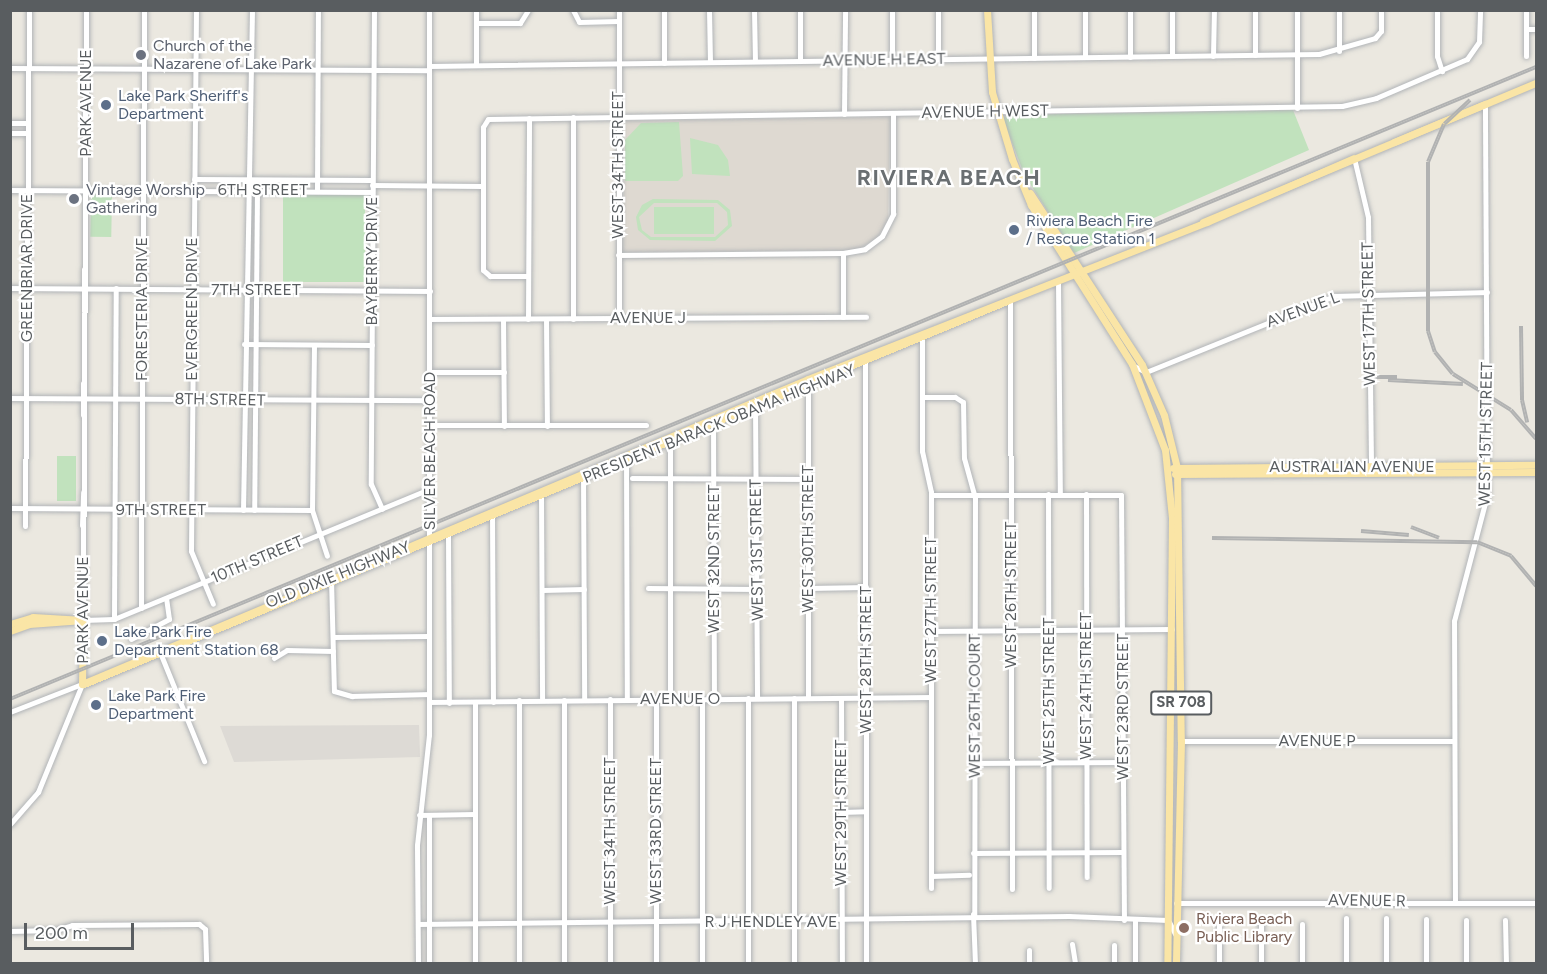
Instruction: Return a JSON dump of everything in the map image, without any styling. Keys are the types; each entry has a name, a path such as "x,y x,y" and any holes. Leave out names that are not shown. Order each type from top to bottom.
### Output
{"main road":[{"name":"SR 708","path":"987,10 988,58 997,112 1026,189 1132,364 1150,403 1168,471 1172,747 1167,963"},
{"name":"PRESIDENT BARACK OBAMA HIGHWAY","path":"430,540 1536,83"},
{"name":"SR 708","path":"1078,272 1146,372 1164,415 1177,471 1181,741 1176,963"},
{"name":"AUSTRALIAN AVENUE","path":"1488,469 1536,465"},
{"name":"AUSTRALIAN AVENUE","path":"1168,471 1488,469 1536,472"},
{"name":"PRESIDENT BARACK OBAMA HIGHWAY","path":"430,540 448,536 492,514"},
{"name":"OLD DIXIE HIGHWAY","path":"82,684 430,540"},
{"name":"10TH STREET","path":"10,624 33,617 83,620"},
{"name":"10TH STREET","path":"10,631 29,624 83,620"},
{"name":"PARK AVENUE","path":"82,684 83,620"},
{"path":"1172,700 1181,741"},
{"path":"1172,747 1180,792"}],"street":[{"name":"GREENBRIAR DRIVE","path":"25,526 28,10"},
{"name":"PARK AVENUE","path":"83,620 86,10"},
{"name":"FORESTERIA DRIVE","path":"141,608 144,10"},
{"name":"EVERGREEN DRIVE","path":"196,10 191,551 213,604"},
{"path":"243,510 244,290 246,190 251,180 252,10"},
{"path":"317,191 318,10"},
{"name":"BAYBERRY DRIVE","path":"374,10 371,484 382,509"},
{"name":"SILVER BEACH ROAD","path":"418,963 419,815 429,702 429,10"},
{"path":"476,10 476,65"},
{"path":"476,23 520,23 528,10"},
{"path":"573,10 579,22 619,21"},
{"name":"WEST 34TH STREET","path":"619,10 619,319"},
{"path":"664,10 664,63"},
{"path":"709,10 710,62"},
{"path":"754,10 755,62"},
{"path":"800,10 800,61"},
{"path":"844,114 845,10"},
{"path":"892,10 892,60"},
{"path":"938,10 938,59"},
{"path":"1034,10 1034,58"},
{"path":"1085,10 1085,57"},
{"path":"1130,10 1130,57"},
{"path":"1172,10 1172,56"},
{"path":"1213,56 1214,10"},
{"path":"1255,55 1256,10"},
{"path":"1296,108 1297,10"},
{"path":"1339,10 1339,51"},
{"name":"AVENUE H EAST","path":"10,68 373,70 476,65 1297,54 1339,51 1379,36 1381,10"},
{"path":"1437,10 1437,56 1442,71"},
{"name":"AVENUE H WEST","path":"482,186 486,121 573,117 1296,108 1365,102 1442,71 1473,54 1479,42 1480,10"},
{"path":"1526,10 1526,56"},
{"path":"1526,29 1536,30"},
{"name":"WEST 15TH STREET","path":"1455,902 1454,621 1460,587 1482,528 1488,469 1485,104"},
{"path":"618,255 843,253 873,244 891,220 893,113"},
{"path":"573,117 573,319"},
{"path":"528,319 529,118"},
{"path":"10,123 28,123"},
{"path":"10,133 28,133"},
{"name":"WEST 17TH STREET","path":"1354,158 1367,206 1371,469"},
{"name":"6TH STREET","path":"194,179 317,180 372,186"},
{"path":"251,180 257,190 254,510"},
{"name":"6TH STREET","path":"10,190 317,191 372,186 482,186"},
{"path":"482,186 483,270 490,276 528,276"},
{"path":"843,253 843,317"},
{"path":"1058,281 1060,494"},
{"name":"7TH STREET","path":"10,288 430,291"},
{"path":"114,619 116,288"},
{"name":"AVENUE L","path":"1146,372 1334,296 1369,293 1487,292"},
{"name":"WEST 26TH STREET","path":"1009,301 1012,889"},
{"name":"AVENUE J","path":"430,319 866,317"},
{"path":"503,319 504,426"},
{"path":"546,319 546,426"},
{"name":"WEST 27TH STREET","path":"922,337 923,456 931,495 931,888"},
{"path":"244,344 372,345"},
{"path":"314,345 312,510 327,556"},
{"name":"WEST 28TH STREET","path":"865,360 866,963"},
{"path":"1132,364 1146,372"},
{"path":"430,372 504,372"},
{"name":"WEST 30TH STREET","path":"808,383 808,698"},
{"name":"WEST 26TH COURT","path":"922,397 956,397 963,402 964,458 974,495 975,963"},
{"name":"8TH STREET","path":"10,398 429,400"},
{"name":"WEST 31ST STREET","path":"755,405 757,698"},
{"name":"WEST 32ND STREET","path":"713,423 714,699"},
{"path":"429,425 646,425"},
{"path":"670,440 670,699"},
{"path":"626,458 627,699"},
{"path":"583,476 584,700"},
{"path":"632,478 670,480 808,478"},
{"name":"10TH STREET","path":"83,620 114,619 429,489"},
{"path":"541,494 542,700"},
{"name":"WEST 25TH STREET","path":"1048,494 1049,888"},
{"path":"931,495 1086,494"},
{"name":"WEST 23RD STREET","path":"1086,494 1121,495 1124,920"},
{"name":"WEST 24TH STREET","path":"1086,494 1087,877"},
{"name":"9TH STREET","path":"10,508 312,510"},
{"path":"492,514 493,702"},
{"path":"448,536 449,703"},
{"path":"331,581 334,691 352,696 429,694"},
{"path":"808,588 866,587"},
{"path":"648,588 758,589"},
{"path":"542,590 584,589"},
{"path":"131,639 168,621 171,613 166,598"},
{"path":"931,631 1180,629"},
{"path":"333,637 429,636"},
{"path":"274,658 287,650 333,651"},
{"path":"160,652 204,761"},
{"path":"10,712 82,684"},
{"path":"10,824 38,792 82,684"},
{"name":"AVENUE O","path":"429,702 931,697"},
{"path":"748,698 748,963"},
{"path":"794,698 794,963"},
{"name":"WEST 29TH STREET","path":"841,698 842,963"},
{"name":"WEST 34TH STREET","path":"610,699 610,963"},
{"name":"WEST 33RD STREET","path":"656,699 656,963"},
{"path":"702,699 702,963"},
{"path":"519,700 519,963"},
{"path":"564,700 564,963"},
{"path":"475,702 475,963"},
{"name":"AVENUE P","path":"1181,741 1453,741"},
{"path":"975,763 1123,762"},
{"path":"842,812 866,812"},
{"path":"419,815 475,814"},
{"path":"429,815 429,963"},
{"path":"974,853 1124,852"},
{"path":"931,876 969,875"},
{"name":"AVENUE R","path":"1177,894 1197,901"},
{"name":"AVENUE R","path":"1176,903 1197,901 1536,903"},
{"name":"R J HENDLEY AVE","path":"417,924 842,922 866,919 974,917 1124,920"},
{"path":"1346,918 1346,963"},
{"path":"1386,918 1386,963"},
{"path":"1426,919 1426,963"},
{"path":"1124,920 1167,920 1176,938"},
{"path":"1135,920 1135,963"},
{"path":"1466,920 1466,963"},
{"path":"1506,920 1506,963"},
{"path":"1261,923 1261,963"},
{"path":"1302,924 1302,963"},
{"path":"10,931 53,930 72,925 204,927 206,963"},
{"path":"1219,926 1219,963"},
{"path":"1072,944 1075,963"},
{"path":"1114,945 1114,963"},
{"path":"1029,950 1029,963"}],"shaded area":[{"path":"890,117 888,221 877,238 857,250 622,252 626,121"},
{"path":"419,725 420,757 234,762 220,726"}],"green space":[{"path":"1293,110 1309,150 1074,253 1024,174 1003,119 1007,115"},
{"path":"679,122 683,176 678,181 625,181 625,140 641,123"},
{"path":"690,138 718,145 728,160 730,176 692,174"},
{"path":"91,195 112,195 111,237 90,237"},
{"path":"283,195 365,195 365,282 283,282"},
{"path":"653,199 718,200 730,210 732,226 715,241 650,240 638,230 636,217 642,205","holes":["654,203 717,203 727,212 728,225 715,237 651,237 642,230 639,217"]},
{"path":"654,207 714,207 714,234 654,234"},
{"path":"57,456 76,456 76,501 57,501"}],"railway":[{"path":"10,699 1536,67"},
{"path":"1470,100 1444,124 1428,162 1428,331 1435,352 1453,374 1511,410 1536,439"},
{"path":"1521,326 1522,400 1527,422"},
{"path":"1374,377 1397,377"},
{"path":"1388,380 1463,384"},
{"path":"1411,527 1439,538"},
{"path":"1361,531 1409,535"},
{"path":"1212,538 1477,542 1511,556 1536,586"}],"place":[{"name":"Church of the Nazarene of Lake Park","path":"141,55"},
{"name":"Lake Park Sheriff's Department","path":"106,105"},
{"name":"Vintage Worship Gathering","path":"74,199"},
{"name":"Riviera Beach Fire / Rescue Station 1","path":"1014,230"},
{"name":"Lake Park Fire Department Station 68","path":"102,641"},
{"name":"Lake Park Fire Department","path":"96,705"},
{"name":"Riviera Beach Public Library","path":"1184,928"}],"district":[{"name":"RIVIERA BEACH","path":"949,178"}]}
